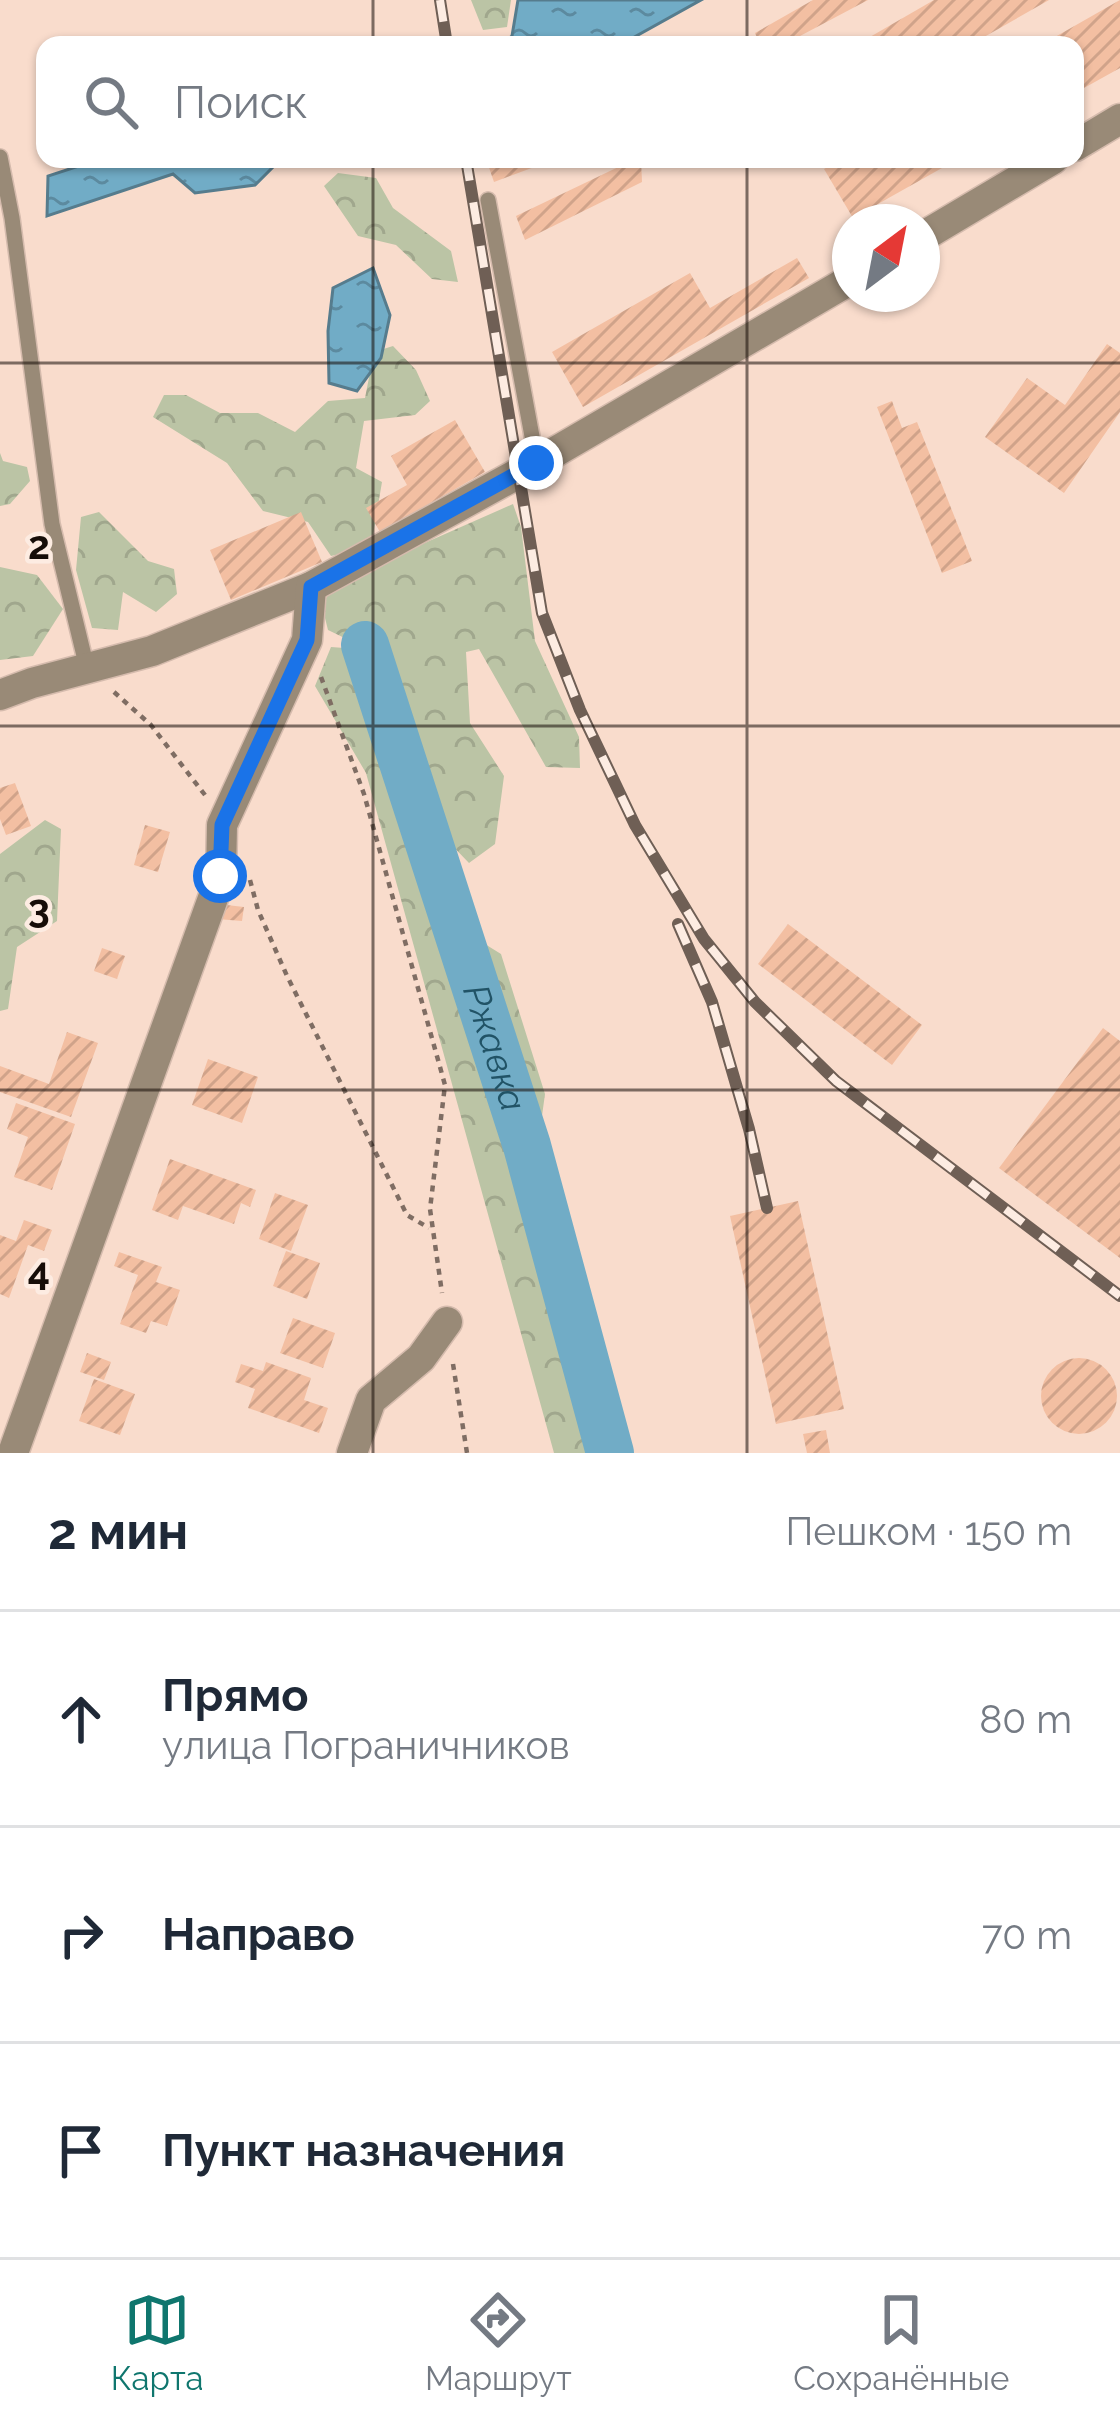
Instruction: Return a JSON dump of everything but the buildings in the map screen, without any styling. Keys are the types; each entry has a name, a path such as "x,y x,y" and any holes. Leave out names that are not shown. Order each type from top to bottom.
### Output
{"street":[{"path":"1084,141 1120,119"},
{"path":"940,227 1039,168"},
{"path":"0,695 152,651 311,587 832,290"},
{"path":"14,1453 220,876 222,833 307,640 311,587"},
{"path":"352,1453 371,1400 421,1358 447,1322"}],"lane":[{"path":"1,157 52,524 87,668"},
{"path":"488,200 536,463"}],"path":[{"path":"307,640 364,794 445,1084 430,1209 447,1322"},
{"path":"87,668 151,724 210,801 222,833 254,884 258,910 287,976 407,1215 431,1230"},
{"path":"454,1366 467,1453"}],"green space":[{"path":"471,0 511,0 507,27 483,30"},
{"path":"338,173 376,178 393,208 451,251 458,282 432,279 396,245 358,236 324,186"},
{"path":"393,346 416,370 430,401 415,415 364,421 356,468 382,482 371,547 331,556 308,522 263,511 227,463 153,417 164,395 186,395 220,413 258,413 295,432 328,401 365,398 374,352"},
{"path":"0,453 3,461 27,467 30,481 10,504 0,506"},
{"path":"513,504 521,527 535,641 579,737 580,768 546,767 479,649 466,652 470,723 504,776 495,844 469,863 442,835 388,659 328,630 322,606 334,583"},
{"path":"99,512 148,561 174,569 177,594 156,612 123,592 118,630 92,628 76,570 81,517"},
{"path":"0,567 37,575 63,609 33,656 0,660"},
{"path":"331,647 358,649 384,671 459,928 501,954 545,1094 534,1174 610,1453 554,1453 366,773 315,686"},
{"path":"45,820 61,829 57,921 17,947 8,1009 0,1011 0,854"}],"water":[{"path":"518,0 701,0 636,36 512,36"},
{"path":"72,168 272,168 255,185 195,193 173,174 47,216 48,176"},
{"path":"373,268 390,315 381,358 357,391 329,383 333,288"}],"waterway":[{"name":"Ржавка","path":"365,645 527,1146 610,1453"}],"railway":[{"path":"440,0 446,36"},
{"path":"468,168 542,613 580,710 635,825 704,939 755,1002 836,1081 1120,1296"},
{"path":"678,924 712,1002 767,1208"}],"route":[{"path":"220,876 222,825 307,640 311,587 536,463"}]}
